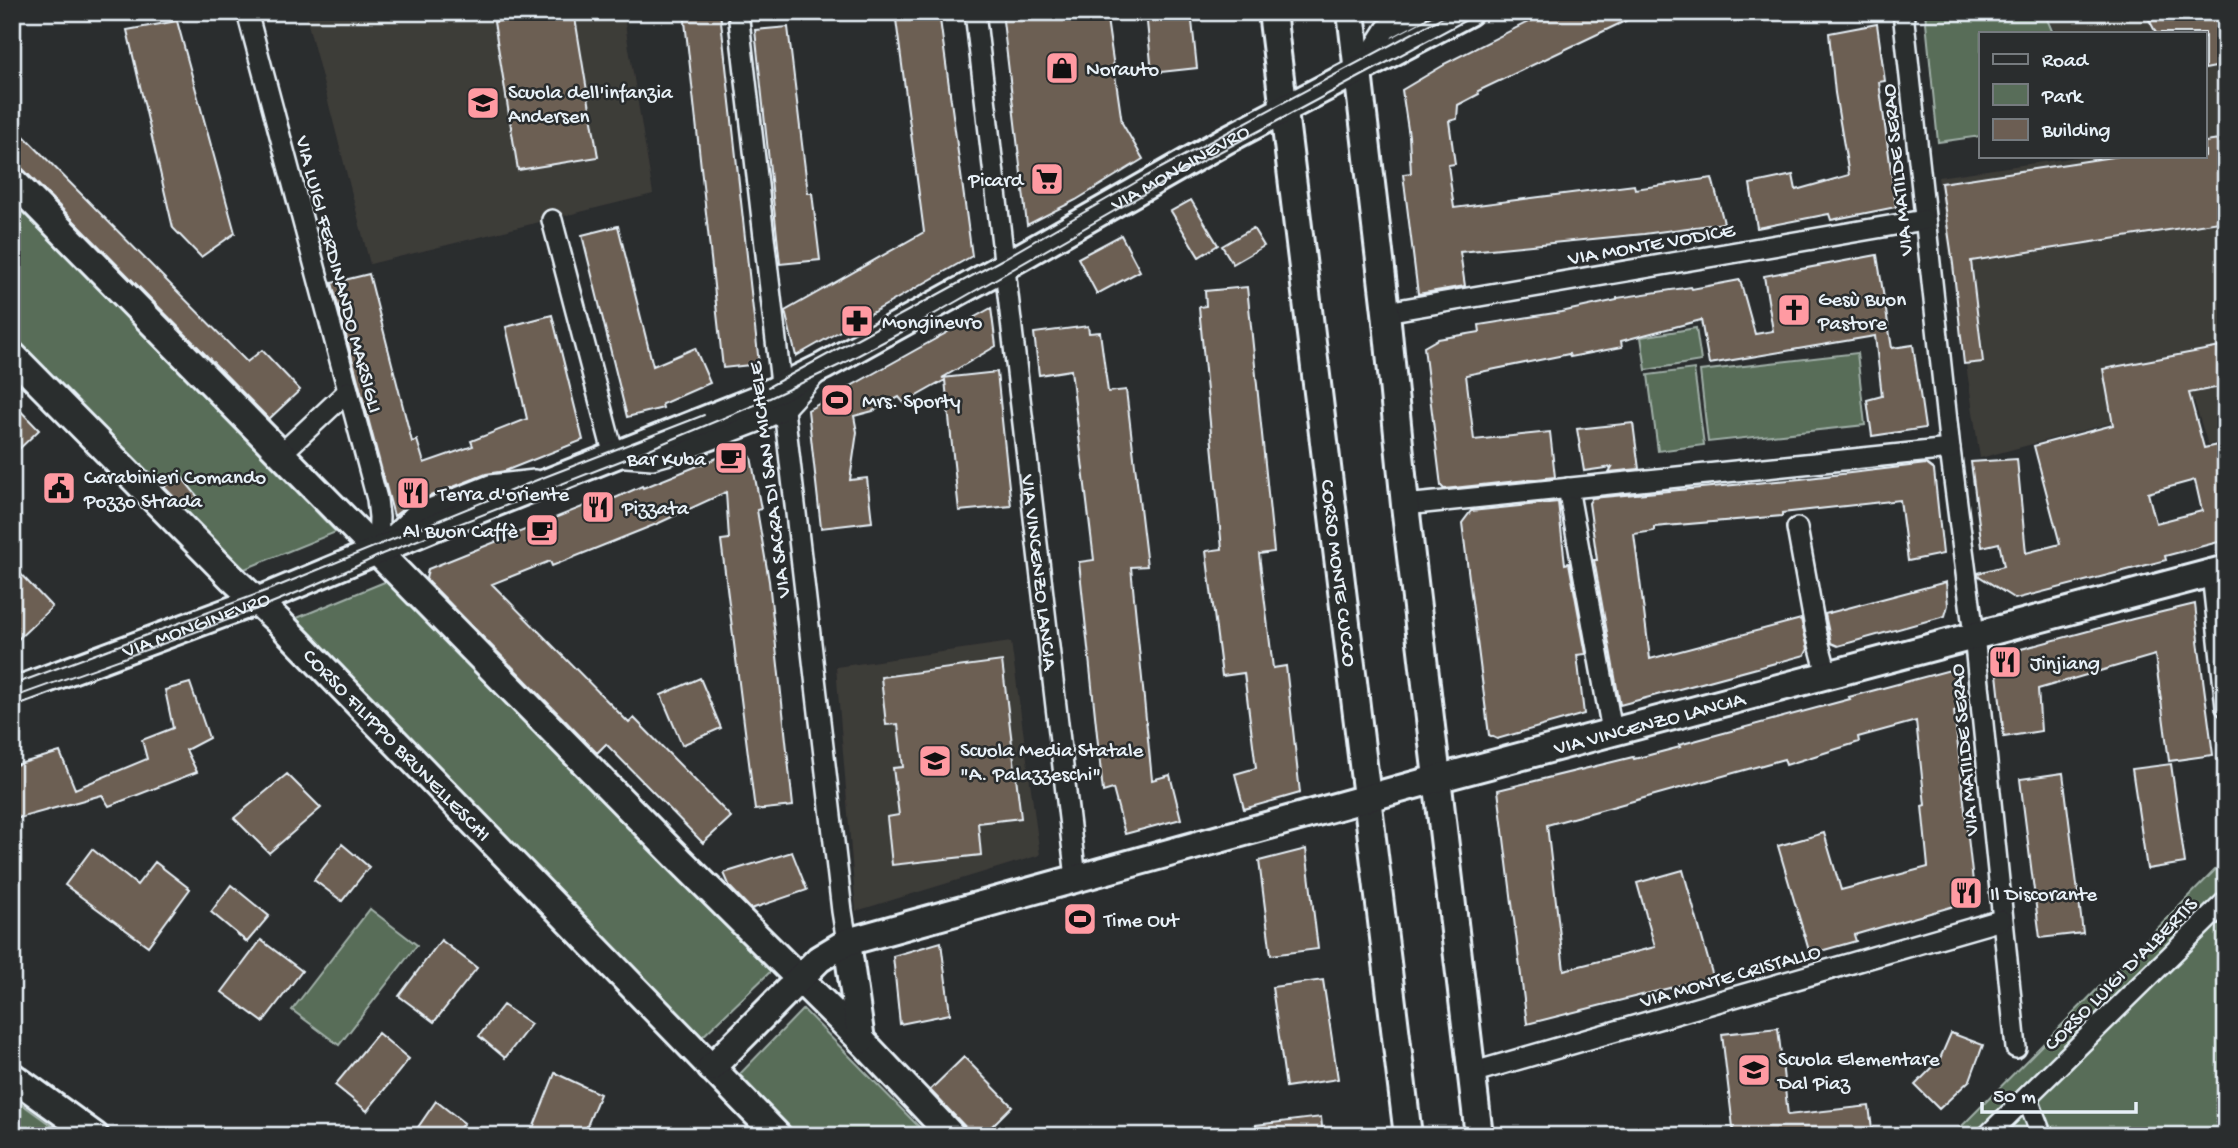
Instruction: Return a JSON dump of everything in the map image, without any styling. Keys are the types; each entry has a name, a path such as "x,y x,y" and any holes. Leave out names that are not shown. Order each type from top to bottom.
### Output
{"street":[{"name":"VIA LUIGI FERDINANDO MARSIGLI","path":"247,12 377,499 378,550"},
{"name":"VIA SACRA DI SAN MICHELE","path":"738,12 842,911 848,942"},
{"path":"975,12 1004,266"},
{"name":"CORSO MONTE CUCCO","path":"1272,12 1408,1136"},
{"path":"1351,12 1436,779 1479,1136"},
{"name":"VIA MONGINEVRO","path":"1357,71 1386,29 1418,12"},
{"name":"VIA MONGINEVRO","path":"12,692 257,601 378,550 739,407 782,399 824,366 1170,171 1469,12"},
{"name":"VIA MATILDE SERAO","path":"1903,12 1950,449 1974,635 2016,1048"},
{"path":"12,180 681,861 861,1040 952,1136"},
{"path":"552,220 614,456"},
{"name":"VIA MONTE VODICE","path":"1386,312 1924,220"},
{"name":"VIA VINCENZO LANCIA","path":"1004,266 1076,878"},
{"name":"CORSO FILIPPO BRUNELLESCHI","path":"12,355 257,601 778,1136"},
{"path":"282,453 348,391"},
{"path":"1405,505 1950,449"},
{"path":"1568,488 1612,732"},
{"path":"1797,528 1816,633 1827,674"},
{"path":"2219,571 2226,706"},
{"name":"VIA VINCENZO LANCIA","path":"711,1068 819,959 848,942 1365,798 2219,571"},
{"name":"CORSO LUIGI D'ALBERTIS","path":"1987,1136 2226,901"},
{"name":"VIA MONTE CRISTALLO","path":"1471,1073 2001,920"},
{"path":"848,942 861,1040"},
{"path":"12,1076 95,1136"},
{"path":"2027,1097 2042,1136"}],"shaded area":[{"name":"Scuola dell'infanzia Andersen","path":"305,12 623,12 653,194 370,264"},
{"path":"2046,12 2226,12 2226,440 2208,445 2194,401 1980,458 1938,177 2070,158 2206,158 2206,32 2056,32"},
{"name":"Scuola Media Statale \"A. Palazzeschi\"","path":"1011,642 1040,855 856,911 836,667"}],"green space":[{"path":"1925,12 2044,12 2053,32 1979,32 1979,136 1938,142"},
{"path":"12,200 336,532 237,572 12,339"},
{"path":"1696,328 1701,361 1646,370 1641,337"},
{"path":"1857,353 1865,425 1708,442 1700,371"},
{"path":"1694,369 1704,445 1658,451 1648,375"},
{"path":"387,581 771,971 699,1040 298,629 297,618"},
{"path":"2226,859 2226,1136 1952,1136"},
{"path":"370,909 417,945 339,1045 292,1010"},
{"path":"803,1009 928,1136 791,1136 735,1079"},
{"path":"12,1097 66,1136 22,1136 12,1129"}],"building":[{"path":"553,12 574,12 598,157 518,170 494,22"},
{"path":"684,12 720,12 759,364 723,368"},
{"path":"895,12 939,12 972,256 796,356 785,311 924,232"},
{"name":"Norauto","path":"1002,12 1106,12 1122,123 1143,159 1076,200 1027,225"},
{"path":"1146,12 1191,12 1197,68 1152,73"},
{"path":"1548,12 1644,12 1478,91 1479,94 1458,105 1457,119 1449,121 1455,164 1448,165 1454,208 1712,178 1724,223 1644,234 1460,252 1465,286 1418,294 1403,174 1411,173 1402,90 1444,64"},
{"path":"2145,12 2226,12 2226,65 2206,69 2206,32 2155,32"},
{"path":"177,21 235,233 201,257 173,228 127,30"},
{"path":"1877,24 1885,81 1879,82 1896,207 1831,220 1829,214 1757,228 1750,184 1793,175 1796,190 1849,175 1835,93 1829,33"},
{"path":"788,27 808,193 812,193 820,260 780,264 755,30"},
{"path":"12,124 247,362 262,350 300,390 269,419 23,169 12,165"},
{"path":"2226,139 2226,221 1971,261 1983,362 1964,364 1941,183 2106,158 2206,158 2206,142"},
{"path":"1191,200 1218,245 1199,257 1171,211"},
{"path":"618,226 653,366 695,348 710,383 662,404 663,408 627,417 582,235"},
{"path":"1253,228 1264,246 1233,264 1222,246"},
{"path":"1121,235 1140,271 1097,294 1078,258"},
{"path":"1877,255 1892,348 1913,345 1925,428 1872,436 1867,400 1882,396 1875,336 1709,364 1701,320 1621,341 1622,347 1570,357 1569,354 1466,375 1474,440 1550,432 1555,477 1444,489 1441,486 1424,347 1438,339 1480,332 1479,325 1561,312 1617,298 1740,280 1755,334 1773,331 1764,276"},
{"path":"369,274 412,442 417,440 424,463 473,446 471,441 527,419 506,327 552,315 583,440 410,504 394,516 332,283"},
{"path":"1247,287 1274,552 1259,554 1273,668 1286,666 1300,793 1244,809 1235,774 1256,768 1244,673 1222,676 1206,551 1222,549 1199,307 1206,306 1205,291"},
{"path":"991,308 996,346 942,378 997,372 1011,506 959,511 945,380 904,403 899,397 873,411 854,416 857,432 850,480 867,478 872,522 821,528 808,410"},
{"path":"1088,326 1089,333 1100,332 1108,392 1126,390 1147,566 1131,567 1152,780 1170,775 1181,819 1125,834 1113,789 1103,792 1079,562 1094,560 1071,370 1039,375 1034,333"},
{"path":"2226,346 2226,386 2189,393 2204,448 2226,443 2226,540 2165,556 2166,560 2015,599 1978,573 2004,566 1999,543 1982,547 1971,462 2017,459 2026,553 2060,544 2034,446 2113,425 2103,369","holes":["2195,480 2202,511 2156,523 2148,493"]},
{"path":"12,402 39,430 12,456"},
{"path":"1633,423 1639,469 1609,472 1612,467 1584,471 1577,429"},
{"path":"742,448 751,457 761,509 757,510 769,581 793,806 755,810 721,540 729,539 726,492 659,523 552,566 550,561 492,584 629,723 634,718 731,817 703,843 606,744 597,753 426,579 428,569 612,495 613,499"},
{"path":"1926,464 1934,470 1943,554 1908,561 1900,500 1782,513 1782,516 1654,527 1654,531 1634,534 1650,659 1801,619 1808,649 1805,655 1620,705 1594,560 1597,560 1589,503 1592,498 1800,479"},
{"path":"180,475 198,497 181,504 164,487"},
{"path":"1558,502 1565,564 1569,563 1586,654 1577,655 1584,714 1497,739 1489,735 1462,523 1471,511"},
{"path":"12,565 52,607 12,645"},
{"path":"1946,582 1948,605 1945,616 1838,646 1831,643 1825,614"},
{"path":"2195,604 2213,755 2169,761 2155,655 2038,689 2041,731 2004,737 1995,656"},
{"path":"1002,661 1021,818 978,823 981,855 892,865 887,817 899,815 893,768 903,767 898,724 886,725 881,677"},
{"path":"1954,669 1958,710 1954,711 1975,900 1854,935 1856,941 1810,954 1778,846 1824,833 1841,890 1928,867 1916,721 1858,737 1859,742 1786,765 1784,759 1547,825 1564,970 1655,947 1637,883 1683,870 1713,977 1527,1024 1498,790 1680,747 1679,745"},
{"path":"700,678 721,728 682,745 661,695"},
{"path":"190,683 209,738 186,750 197,772 109,806 102,795 12,820 12,766 60,752 75,789 147,759 142,740 173,728 165,690"},
{"path":"2171,764 2185,863 2147,869 2132,769"},
{"path":"2063,773 2083,933 2040,938 2020,779"},
{"path":"287,774 321,808 269,853 234,818"},
{"path":"342,844 369,867 342,901 314,880"},
{"path":"92,849 137,885 155,862 190,889 148,946 65,885"},
{"path":"1306,849 1318,949 1271,955 1259,861"},
{"path":"792,852 807,890 751,909 730,887 724,873"},
{"path":"231,885 269,916 247,942 211,912"},
{"path":"261,940 302,971 263,1022 222,992"},
{"path":"441,940 477,968 434,1022 399,996"},
{"path":"941,942 950,1014 900,1024 893,956"},
{"path":"1323,980 1338,1079 1286,1087 1272,987"},
{"path":"503,1005 531,1024 505,1058 479,1036"},
{"name":"Scuola Elementare Dal Piaz","path":"1778,1028 1788,1115 1869,1106 1873,1136 1734,1136 1722,1034"},
{"path":"378,1033 409,1059 367,1111 335,1085"},
{"path":"1951,1033 1983,1045 1970,1080 1939,1109 1915,1085 1939,1061"},
{"path":"964,1057 1012,1106 982,1136 974,1136 930,1090"},
{"path":"555,1073 600,1094 583,1136 530,1136"},
{"path":"436,1101 464,1123 453,1136 412,1136"},
{"path":"1321,1117 1323,1136 1256,1136 1256,1125"}],"tram line":[{"path":"768,387 1003,259 1159,169 1452,12"},
{"path":"12,698 292,595 382,554 628,458 757,404 842,364 917,324 1184,171 1481,12"},
{"path":"12,685 276,587 704,415"}],"place":[{"name":"Norauto","path":"1062,68"},
{"name":"Scuola dell'infanzia Andersen","path":"483,103"},
{"name":"Picard","path":"1047,179"},
{"name":"Gesù Buon Pastore","path":"1794,310"},
{"name":"Monginevro","path":"857,321"},
{"name":"Mrs. Sporty","path":"837,400"},
{"name":"Bar Kuba","path":"731,458"},
{"name":"Carabinieri Comando Pozzo Strada","path":"59,488"},
{"name":"Terra d'oriente","path":"413,493"},
{"name":"Pizzata","path":"598,507"},
{"name":"Al Buon Caffè","path":"542,530"},
{"name":"Jinjiang","path":"2005,662"},
{"name":"Scuola Media Statale \"A. Palazzeschi\"","path":"935,761"},
{"name":"Il Discorante","path":"1966,893"},
{"name":"Time Out","path":"1080,919"},
{"name":"Scuola Elementare Dal Piaz","path":"1754,1070"}]}
